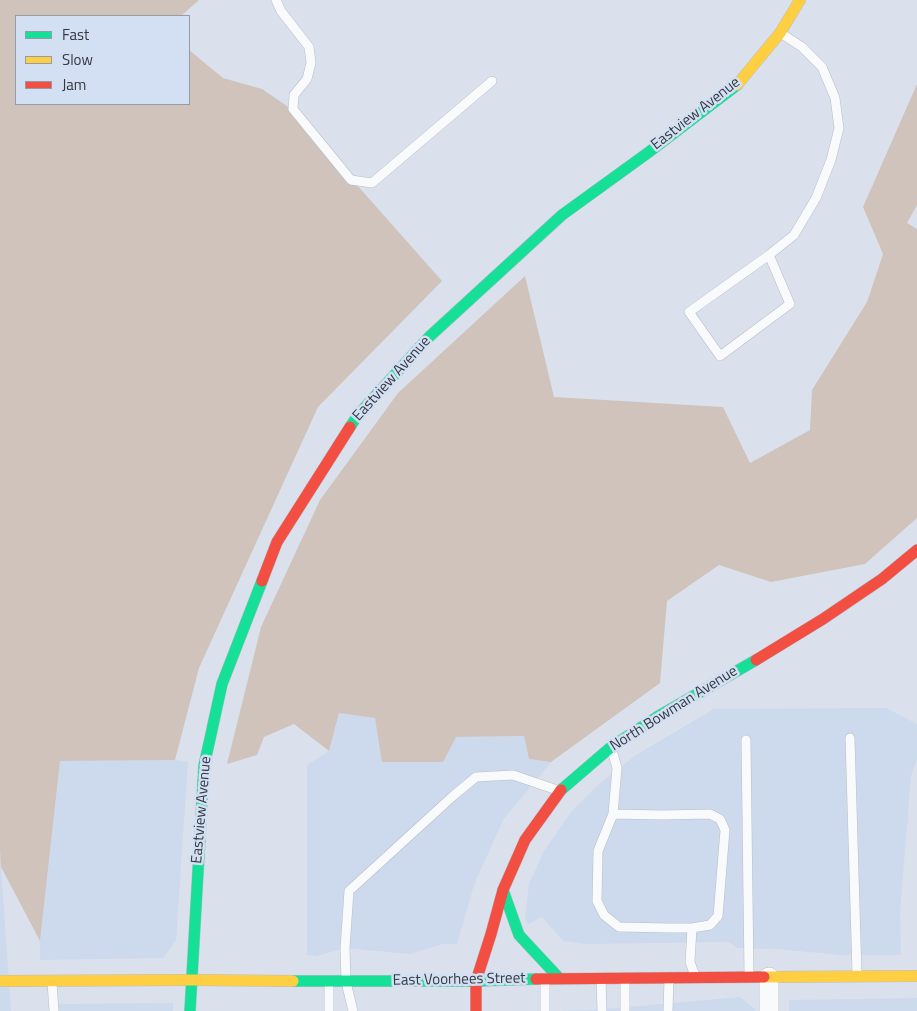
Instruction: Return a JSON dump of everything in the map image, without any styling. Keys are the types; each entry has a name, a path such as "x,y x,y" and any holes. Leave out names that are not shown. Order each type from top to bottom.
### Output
{"street":[{"name":"Eastview Avenue","path":"190,1011 190,980 204,766 222,684 277,542 358,416 429,337 562,214 649,152 738,84 780,33 800,0"},
{"name":"North Bowman Avenue","path":"476,1011 476,981 503,890 525,840 560,791 611,747 657,717 770,652 823,618 882,579 917,550"},
{"path":"503,890 520,935 559,978"},
{"name":"East Voorhees Street","path":"0,981 190,980 346,982 694,976 917,976"},
{"path":"769,977 769,1011"}],"lane":[{"path":"276,0 281,12 309,47 312,63 306,79 294,95 293,108 351,180 372,183 492,81"},
{"path":"769,254 790,304 720,356 689,312 794,235 816,198 831,160 839,128 835,98 822,67 802,47 780,33"},
{"path":"850,738 857,976"},
{"path":"746,740 749,977"},
{"path":"611,747 617,768 613,814 598,852 597,901 604,914 619,927 692,928 710,925 718,916 725,830 720,819 710,814 613,814"},
{"path":"353,1011 346,982 345,948 348,890 476,777 513,775 560,791"},
{"path":"692,928 690,962 694,976"},
{"path":"668,1011 669,977"},
{"path":"545,978 545,1011"},
{"path":"601,978 602,1011"},
{"path":"625,978 625,1011"},
{"path":"52,982 54,1011"},
{"path":"328,982 329,1011"}],"shaded area":[{"path":"0,0 199,0 182,15 15,15 15,105 190,105 190,51 223,78 262,89 287,106 442,281 318,407 199,668 175,760 60,761 40,941 1,867"},
{"path":"917,84 917,205 907,223 917,229 917,518 865,564 771,582 719,565 667,601 660,683 551,762 529,759 524,736 456,737 443,762 382,762 375,718 339,713 329,751 294,724 264,737 257,755 227,764 261,627 320,500 398,393 525,276 554,397 723,407 750,463 810,430 812,390 867,302 883,254 863,207"},
{"path":"886,708 917,724 917,759 911,776 900,912 901,955 841,955 775,949 738,948 729,942 586,944 563,941 542,917 528,924 525,918 529,884 544,851 571,812 600,783 636,755 714,709"},
{"path":"339,713 375,718 456,737 524,736 529,759 551,762 503,820 474,885 457,944 443,944 410,954 345,948 316,956 307,955 307,765 329,751"},
{"path":"175,760 188,762 176,940 163,958 40,960 40,941 60,761"},
{"path":"0,849 1,867 11,1011 0,1011"},
{"path":"740,997 755,1011 559,1011 595,1010"},
{"path":"917,998 917,1011 789,1011 789,1000"},
{"path":"173,1003 173,1011 54,1011 53,1004"}],"traffic: fast":[{"path":"350,427 358,415 429,337 562,215 737,85"},
{"path":"190,1011 204,766 222,684 262,581"},
{"path":"561,790 611,747 657,717 756,660"},
{"path":"503,890 519,935 559,978"},
{"path":"293,981 476,981 536,979"}],"traffic: slow":[{"path":"737,85 780,33 800,0"},
{"path":"764,977 917,976"},
{"path":"0,981 293,981"}],"traffic: jam":[{"path":"262,581 277,542 350,427"},
{"path":"756,660 823,619 882,579 917,550"},
{"path":"476,1011 476,981 503,890 525,840 561,790"},
{"path":"536,979 764,977"}]}
